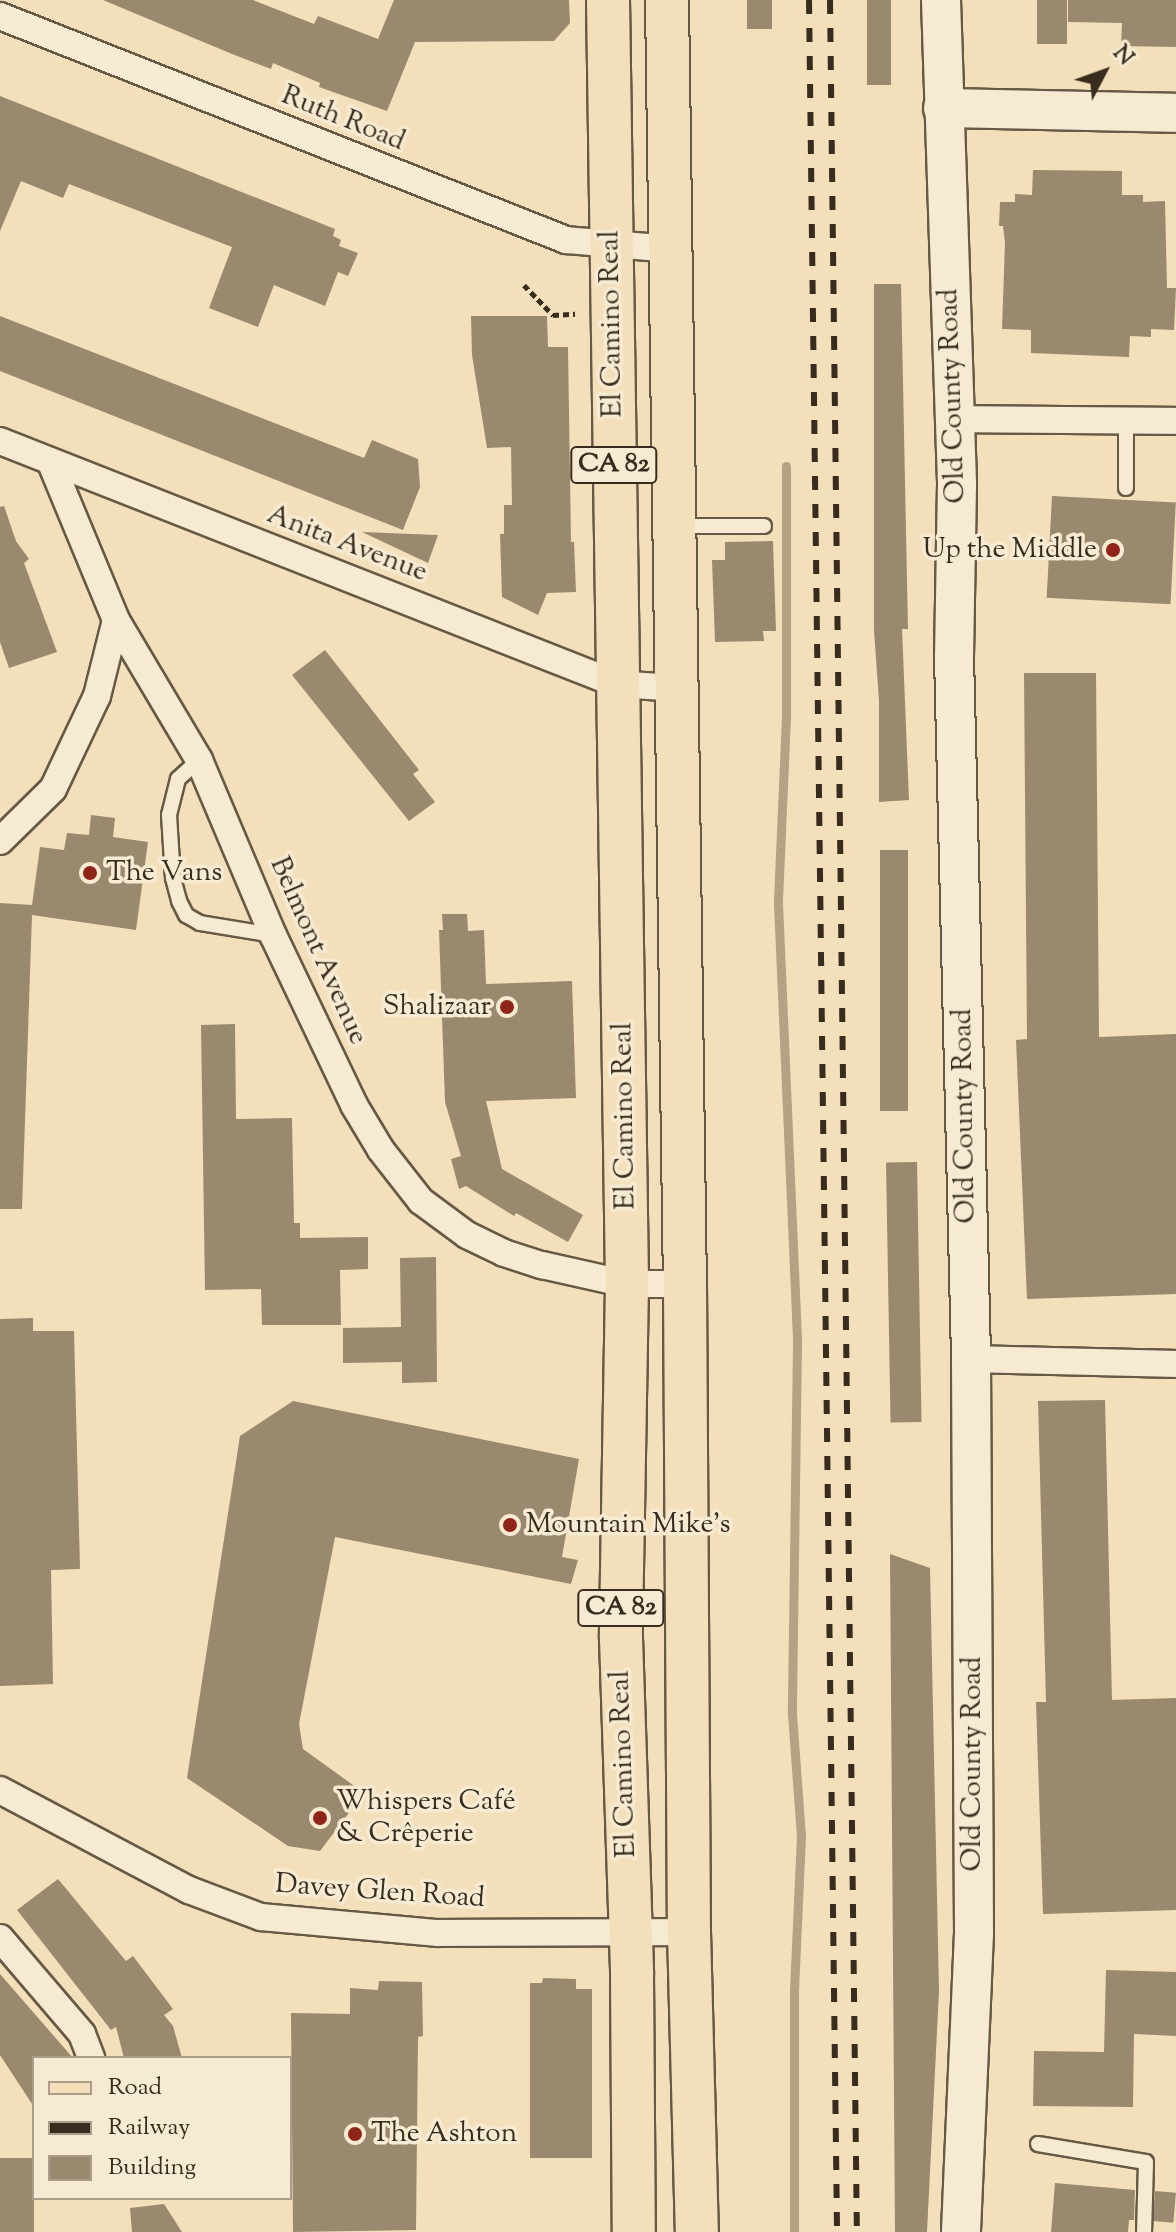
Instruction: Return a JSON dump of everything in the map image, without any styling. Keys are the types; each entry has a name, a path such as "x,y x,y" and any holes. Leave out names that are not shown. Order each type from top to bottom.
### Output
{"main road":[{"name":"El Camino Real","path":"608,0 627,1284 621,1638 634,2232"},
{"name":"El Camino Real","path":"667,0 685,1284 689,1932 697,2232"}],"street":[{"name":"Old County Road","path":"941,0 955,419 954,656 971,1359 974,1933 961,2232"},
{"name":"Ruth Road","path":"0,16 566,240 610,247 670,249"},
{"path":"943,108 1176,113"},
{"path":"955,419 1176,421"},
{"name":"Anita Avenue","path":"0,441 617,684 676,688"},
{"name":"Belmont Avenue","path":"51,463 116,620 199,760 273,935 354,1105 381,1150 421,1201 467,1235 504,1253 627,1284 685,1284"},
{"path":"0,841 53,789 97,696 116,620"},
{"path":"971,1359 1176,1364"},
{"name":"Davey Glen Road","path":"0,1790 189,1890 261,1917 438,1933 689,1932"},
{"path":"0,1938 82,2034 90,2056"}],"lane":[{"path":"1126,421 1126,488"},
{"path":"674,526 764,526"},
{"path":"199,760 178,779 169,815 173,878 179,901 186,915 200,923 273,935"},
{"path":"1038,2144 1146,2162 1144,2232"}],"path":[{"path":"524,285 553,315 575,314"}],"building":[{"path":"103,0 253,0 314,24 318,16 378,39 394,0 569,0 570,23 554,41 415,42 387,111 319,87 320,83 273,63 271,69 232,54"},
{"path":"747,0 772,0 772,29 747,29"},
{"path":"867,0 891,0 891,85 867,85"},
{"path":"1037,0 1067,0 1067,44 1037,44"},
{"path":"1068,0 1176,0 1176,47 1121,46 1122,23 1068,22"},
{"path":"0,96 335,229 333,236 341,240 339,246 358,253 348,276 338,272 325,306 274,285 258,327 209,308 232,247 69,184 63,198 21,181 0,231"},
{"path":"1033,170 1122,171 1122,195 1143,195 1143,202 1165,201 1167,288 1176,288 1174,330 1151,329 1151,337 1130,336 1129,357 1031,353 1031,330 1002,329 1005,243 1003,226 999,226 1000,202 1015,202 1015,194 1032,195"},
{"path":"874,284 901,284 908,629 902,629 909,800 879,802 879,701 874,630"},
{"path":"0,316 364,458 372,440 418,459 420,487 403,530 0,371"},
{"path":"471,316 547,316 548,347 568,347 571,542 574,542 576,592 547,593 538,615 502,597 500,534 504,534 504,505 512,505 511,447 487,448 472,355"},
{"name":"Up the Middle","path":"1052,496 1176,502 1170,604 1047,598"},
{"path":"4,506 16,541 29,559 24,563 57,652 9,668 0,642 0,507"},
{"path":"362,532 438,535 428,563"},
{"path":"773,541 776,631 763,631 764,641 715,642 712,560 725,560 725,542"},
{"path":"325,650 419,770 413,774 435,802 409,821 292,675"},
{"path":"1024,673 1096,673 1099,1037 1176,1034 1176,1294 1027,1299 1016,1040 1027,1039"},
{"path":"91,815 115,818 113,837 148,842 136,930 32,915 22,1209 0,1209 0,903 32,905 40,847 64,850 67,833 89,835"},
{"path":"880,850 908,850 908,1111 880,1111"},
{"name":"Shalizaar","path":"442,914 467,914 468,931 484,930 486,984 572,981 576,1098 486,1101 502,1169 583,1215 568,1242 516,1213 514,1216 466,1186 459,1189 451,1159 461,1156 445,1102 439,930 443,930"},
{"path":"235,1024 236,1119 292,1118 294,1223 300,1223 300,1238 368,1237 368,1269 340,1270 341,1325 262,1325 261,1289 205,1290 201,1025"},
{"path":"917,1162 922,1422 891,1423 886,1163"},
{"path":"436,1257 437,1382 402,1383 402,1362 343,1363 343,1328 401,1327 400,1258"},
{"path":"33,1318 33,1331 74,1331 80,1569 51,1570 53,1684 0,1686 0,1319"},
{"path":"1105,1400 1112,1700 1176,1698 1176,1910 1043,1914 1036,1702 1046,1702 1038,1401"},
{"path":"293,1401 579,1459 562,1557 578,1560 571,1584 335,1537 299,1724 303,1749 364,1793 320,1851 288,1846 187,1778 240,1436"},
{"path":"890,1554 930,1568 939,1991 927,2232 895,2232"},
{"path":"58,1879 126,1961 133,1956 173,2009 164,2015 173,2026 181,2056 123,2056 116,2027 111,2030 17,1910"},
{"path":"1106,1970 1176,1972 1176,2036 1134,2034 1133,2107 1033,2106 1034,2051 1104,2052"},
{"path":"0,1974 71,2056 32,2056 32,2104 0,2055"},
{"path":"543,1978 576,1979 576,1989 592,1989 592,2158 530,2158 530,1983 542,1983"},
{"name":"The Ashton","path":"379,1981 422,1982 423,2036 418,2037 416,2230 293,2232 291,2013 350,2014 350,1988 378,1990"},
{"path":"0,2158 32,2158 34,2232 0,2232"},
{"path":"1055,2183 1135,2190 1134,2220 1129,2220 1128,2232 1051,2232"},
{"path":"1155,2191 1176,2193 1173,2223 1152,2221"},
{"path":"164,2204 182,2232 132,2232 130,2208"}],"waterway":[{"path":"786,466 786,717 778,903 797,1344 792,1714 801,1836 794,1993 794,2232"}],"railway":[{"path":"809,0 837,2232"},
{"path":"830,0 857,2232"}],"place":[{"name":"Up the Middle","path":"1113,550"},
{"name":"The Vans","path":"90,873"},
{"name":"Shalizaar","path":"507,1007"},
{"name":"Mountain Mike's","path":"510,1525"},
{"name":"Whispers Café & Crêperie","path":"320,1818"},
{"name":"The Ashton","path":"355,2134"}]}
